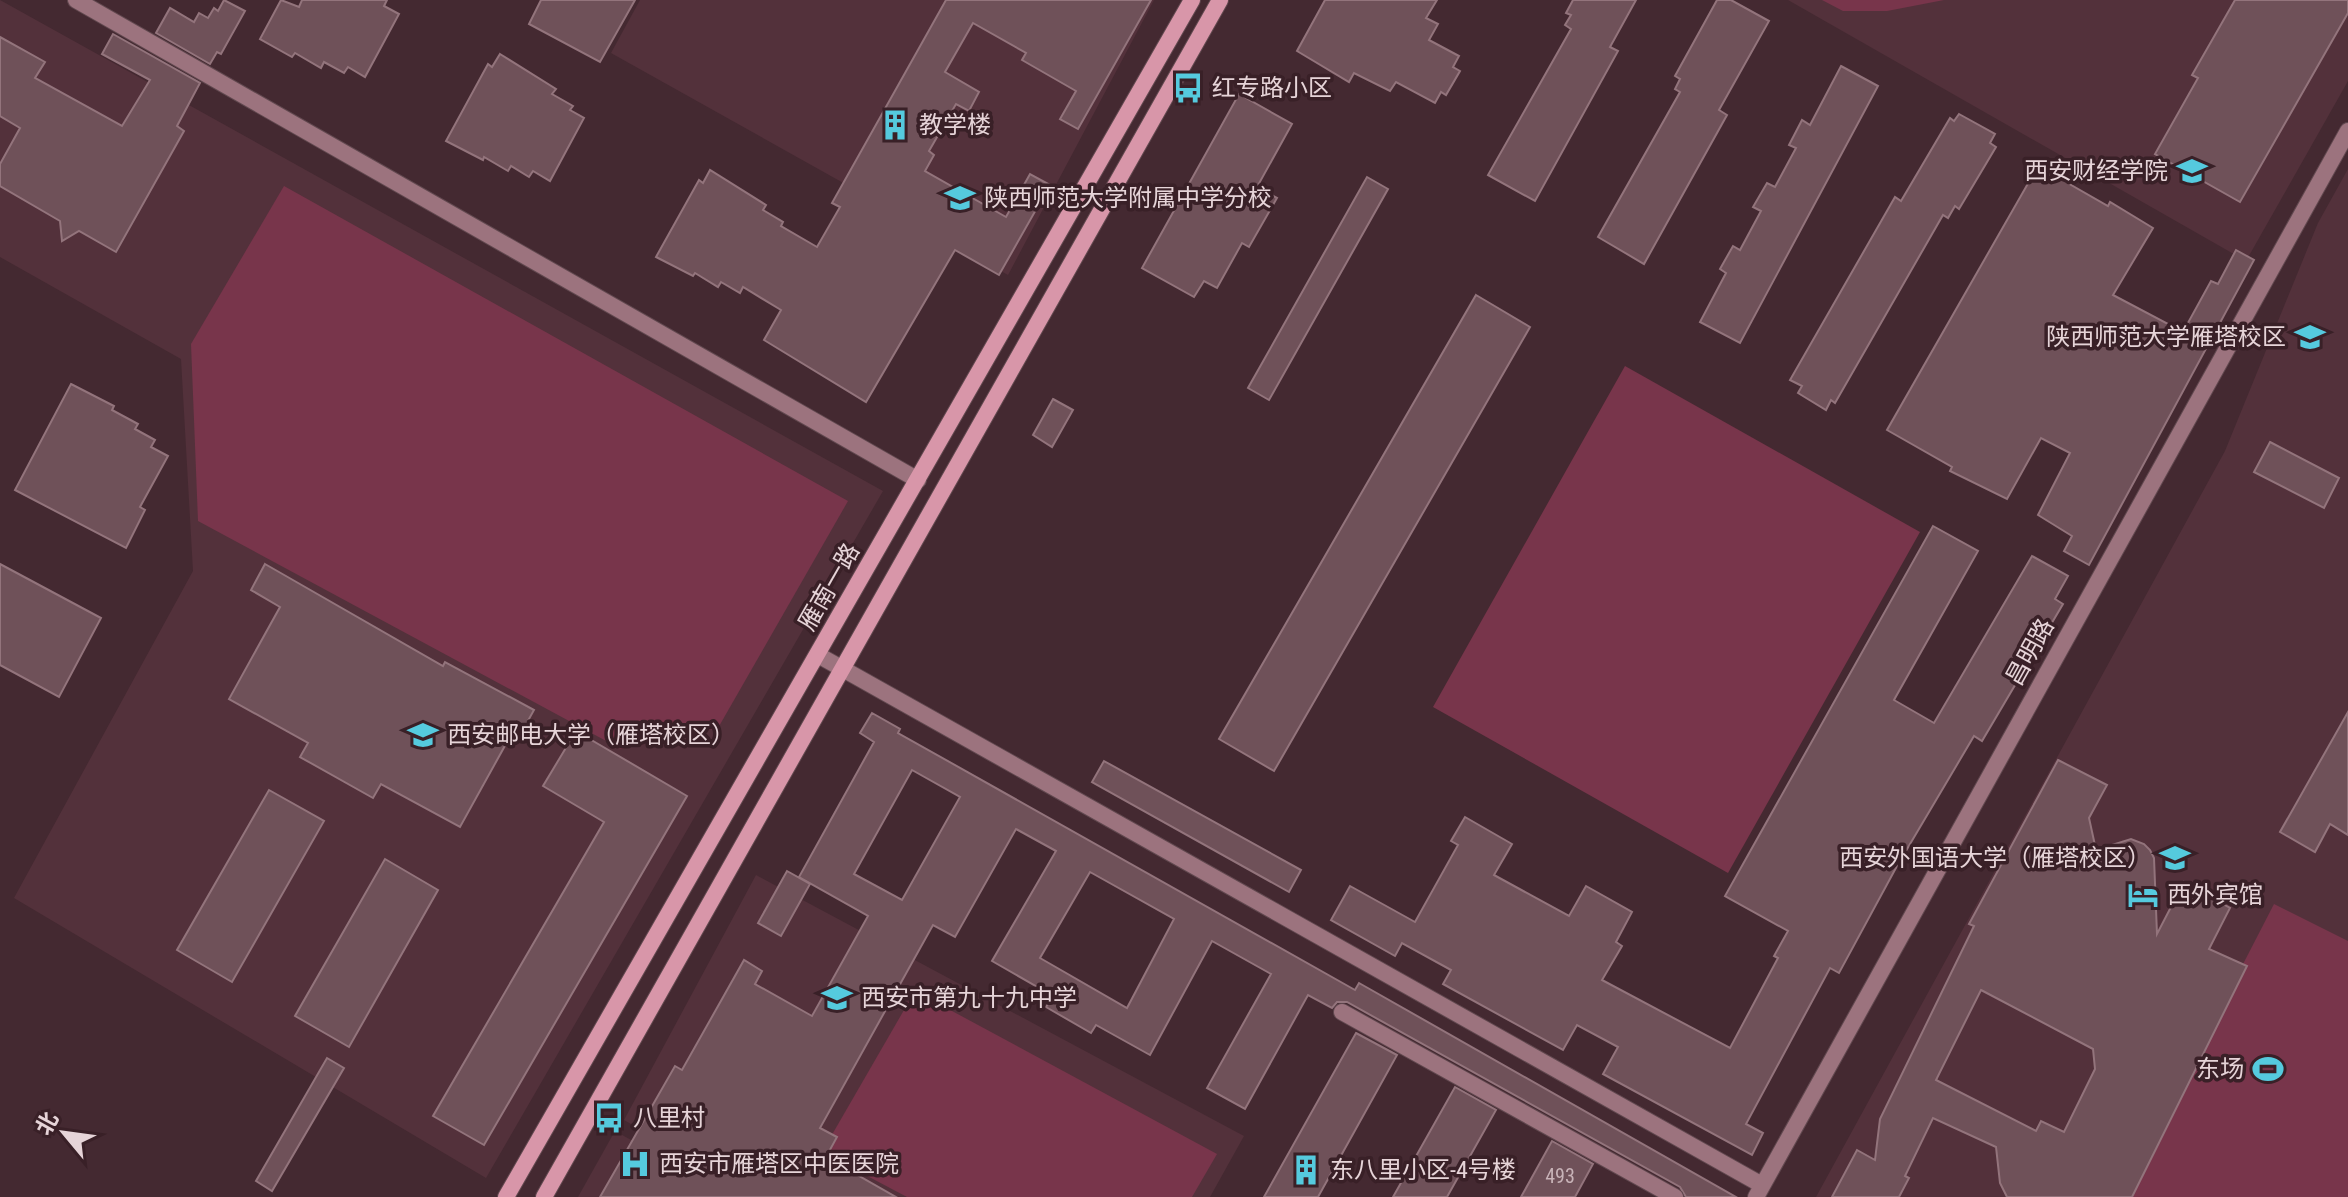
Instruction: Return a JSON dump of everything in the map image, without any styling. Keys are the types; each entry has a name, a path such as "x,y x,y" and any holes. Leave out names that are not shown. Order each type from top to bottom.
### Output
{"main road":[{"name":"雁南一路","path":"506,1197 1192,0"},
{"name":"雁南一路","path":"544,1197 1220,0"}],"street":[{"path":"76,0 918,480"},
{"name":"昌明路","path":"1759,1191 2348,131"},
{"path":"818,655 1759,1191"},
{"path":"1342,1012 1675,1197"}],"shaded area":[{"name":"西安邮电大学（雁塔校区）","path":"0,0 883,491 486,1178 14,898 193,571 181,359 0,257"},
{"name":"陕西师范大学附属中学分校","path":"640,0 1154,0 1008,275 611,53"},
{"name":"西安财经学院","path":"1788,0 2348,0 2348,81 2246,261"},
{"path":"1822,0 1944,0 1887,11 1843,11"},
{"name":"西安外国语大学（雁塔校区）","path":"2348,169 2348,1197 1816,1197 2225,451 2318,223"},
{"path":"284,186 848,501 718,728 621,749 198,521 191,344"},
{"path":"1625,366 1920,532 1728,873 1433,707"},
{"name":"西安市第九十九中学","path":"756,875 1244,1136 1210,1197 758,1197 624,1120"},
{"name":"东场","path":"2274,904 2348,941 2348,1197 2123,1197"},
{"path":"915,991 1217,1154 1192,1197 907,1197 822,1152"},
{"name":"西安市雁塔区中医医院","path":"615,1131 733,1197 578,1197"}],"building":[{"path":"224,0 245,11 221,54 217,52 210,64 156,33 170,8 194,22 199,13 208,18 214,8 218,11"},
{"path":"281,0 299,7 302,0 387,0 384,6 399,14 365,77 348,67 344,73 324,62 321,68 295,53 292,57 260,39"},
{"path":"541,0 635,0 600,62 529,24"},
{"path":"946,0 1151,0 1078,129 1060,119 1076,91 1022,60 1026,53 973,23 945,72 979,92 969,111 956,104 929,151 934,155 925,171 1006,217 1030,174 1050,185 999,275 955,250 866,402 764,340 781,310 743,287 740,293 721,282 718,287 695,273 693,276 656,257 699,180 703,183 710,170 766,205 763,210 783,222 781,226 817,247 840,207 832,203"},
{"path":"1325,0 1437,0 1426,18 1438,24 1429,40 1459,56 1453,67 1460,71 1446,95 1441,92 1435,103 1396,82 1390,91 1354,73 1349,82 1297,51"},
{"path":"1573,0 1636,0 1610,47 1618,51 1535,201 1488,175 1571,29 1565,25 1571,15 1566,13"},
{"path":"1717,0 1731,0 1769,21 1719,110 1727,115 1644,264 1598,237 1680,92 1675,89 1680,79 1675,76"},
{"path":"2235,0 2348,0 2348,13 2240,202 2155,154 2198,78 2192,75"},
{"path":"113,34 200,83 177,126 184,131 116,252 79,231 62,241 60,221 0,186 0,164 20,128 0,116 0,37 45,62 35,78 122,126 150,80 102,54"},
{"path":"500,54 556,89 552,94 573,106 570,110 584,118 550,181 533,171 529,177 511,166 508,171 446,141 488,64 492,67"},
{"path":"1841,66 1878,86 1740,343 1700,322 1726,273 1720,269 1733,246 1740,250 1761,211 1753,207 1767,183 1775,187 1796,148 1789,145 1802,120 1810,125"},
{"path":"1239,94 1292,124 1257,187 1277,198 1249,247 1242,243 1217,288 1204,281 1194,297 1142,268"},
{"path":"1959,114 1995,134 1990,143 1996,147 1959,209 1955,206 1948,218 1943,215 1835,403 1831,400 1826,410 1798,393 1802,386 1790,380 1895,197 1901,201 1950,118 1954,121"},
{"path":"2038,166 2108,206 2110,202 2153,228 2113,295 2183,332 2211,281 2218,284 2236,250 2254,260 2089,565 2064,551 2072,536 2038,515 2070,453 2041,438 2007,499 1950,471 1952,467 1887,430"},
{"path":"1367,177 1388,189 1269,400 1248,388"},
{"path":"1476,295 1530,327 1274,771 1219,739"},
{"path":"71,384 114,406 112,410 138,424 135,429 155,440 151,447 168,456 140,507 145,510 126,548 15,490"},
{"path":"1053,399 1073,410 1052,447 1033,435"},
{"path":"2270,442 2339,478 2324,508 2254,472"},
{"path":"1933,526 1978,551 1894,700 1934,723 2032,556 2068,576 2055,599 2063,604 1982,741 1974,736 1897,866 1839,973 1830,968 1746,1124 1763,1133 1752,1155 1603,1074 1618,1047 1577,1025 1563,1050 1443,984 1451,970 1402,943 1395,956 1331,920 1350,886 1415,922 1458,845 1451,841 1465,817 1512,844 1494,875 1569,916 1586,886 1632,912 1616,942 1622,946 1602,980 1730,1048 1778,958 1774,956 1788,931 1725,896"},
{"path":"0,564 101,618 59,697 0,665"},
{"path":"265,564 443,666 445,662 534,710 519,737 512,733 460,827 381,784 373,798 300,757 308,743 229,699 280,607 251,590"},
{"path":"2348,712 2348,835 2330,824 2315,852 2280,832"},
{"path":"872,713 900,729 898,733 1355,990 1359,983 1736,1197 1686,1197 1680,1187 1347,1002 1337,1002 1332,1008 1308,995 1245,1109 1207,1088 1271,974 1212,941 1150,1055 1096,1025 1091,1033 1046,1007 1053,996 992,961 1056,851 1016,829 955,937 933,925 820,1128 837,1137 826,1157 896,1197 600,1197 675,1066 682,1070 744,960 762,971 755,984 812,1016 868,916 799,877 874,742 860,733","holes":["912,770 960,797 902,900 854,874","1090,872 1174,919 1127,1008 1040,958"]},
{"path":"576,731 687,796 484,1145 433,1116 604,822 543,786"},
{"path":"2058,760 2107,785 2089,818 2096,850 2131,839 2150,850 2154,858 2157,934 2184,882 2230,908 2209,949 2247,966 2132,1197 2007,1197 2000,1183 1996,1147 1933,1118 1905,1176 1909,1178 1899,1197 1832,1197 1857,1150 1875,1160 1880,1119 1974,926 1969,924","holes":["1981,990 2093,1049 2095,1069 2064,1132 2041,1121 2036,1131 1936,1080"]},
{"path":"1104,761 1301,870 1289,892 1092,782"},
{"path":"269,790 324,821 232,982 177,950"},
{"path":"385,859 438,890 349,1047 295,1016"},
{"path":"787,871 810,884 781,936 758,923"},
{"path":"1356,1033 1397,1055 1318,1197 1264,1197"},
{"path":"327,1058 344,1068 272,1191 256,1181"},
{"path":"1455,1087 1496,1110 1447,1197 1393,1197"},
{"path":"1552,1141 1593,1164 1575,1197 1521,1197"}],"place":[{"name":"红专路小区","path":"1188,88"},
{"name":"教学楼","path":"895,125"},
{"name":"西安财经学院","path":"2192,171"},
{"name":"陕西师范大学附属中学分校","path":"960,198"},
{"name":"陕西师范大学雁塔校区","path":"2310,337"},
{"name":"西安邮电大学（雁塔校区）","path":"423,735"},
{"name":"西安外国语大学（雁塔校区）","path":"2175,858"},
{"name":"西外宾馆","path":"2143,895"},
{"name":"西安市第九十九中学","path":"837,998"},
{"name":"东场","path":"2268,1069"},
{"name":"八里村","path":"609,1118"},
{"name":"西安市雁塔区中医医院","path":"635,1164"},
{"name":"东八里小区-4号楼","path":"1306,1170"}]}
